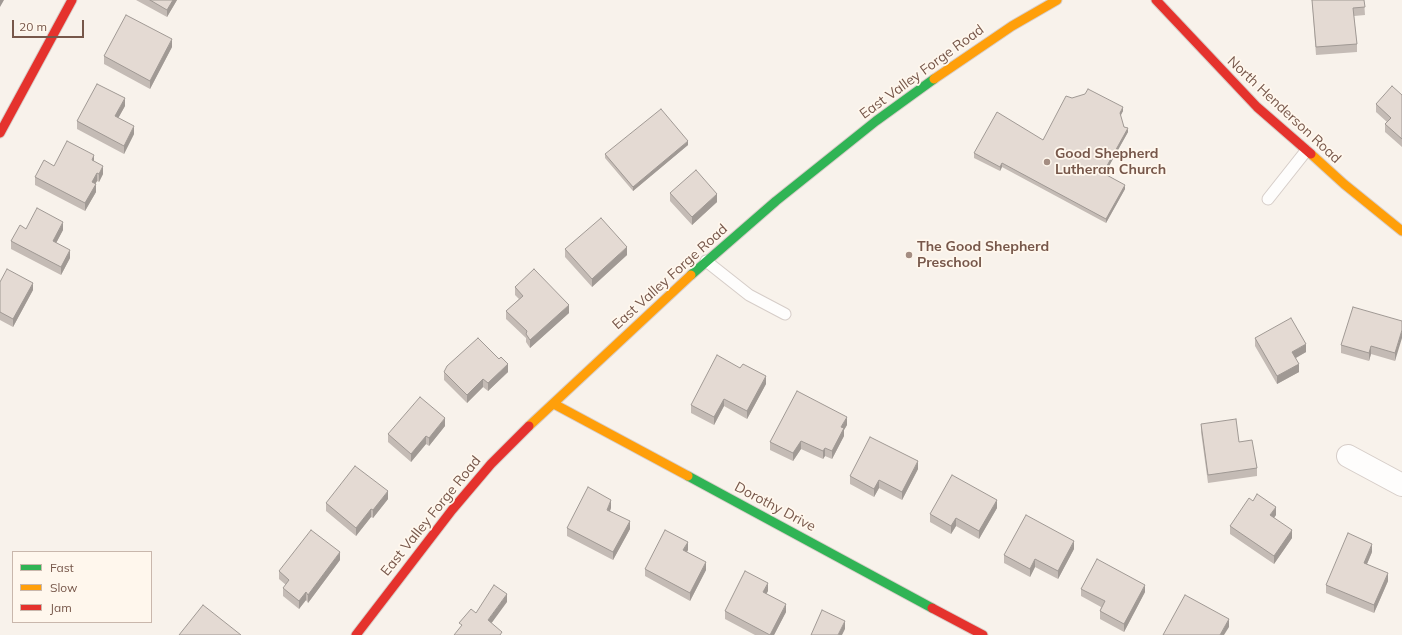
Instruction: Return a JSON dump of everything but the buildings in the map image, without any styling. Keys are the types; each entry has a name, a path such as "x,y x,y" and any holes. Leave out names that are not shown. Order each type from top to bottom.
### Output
{"street":[{"path":"0,133 72,0"},
{"name":"East Valley Forge Road","path":"356,635 461,498 491,464 706,261 776,201 876,121 920,88 1012,26 1057,0"},
{"name":"North Henderson Road","path":"1156,0 1252,101 1306,151 1374,210 1402,231"},
{"path":"1012,26 1018,13"},
{"name":"Dorothy Drive","path":"554,404 983,635"},
{"path":"1348,456 1402,485"}],"lane":[{"path":"1268,198 1306,151"},
{"path":"706,261 749,295 785,314"}],"traffic: fast":[{"path":"691,275 776,201 876,121 934,79"},
{"path":"688,476 932,608"}],"traffic: slow":[{"path":"934,79 1012,26 1057,0"},
{"path":"1311,154 1344,184 1402,231"},
{"path":"529,426 691,275"},
{"path":"554,404 688,476"}],"traffic: jam":[{"path":"0,133 72,0"},
{"path":"1156,0 1257,107 1311,154"},
{"path":"356,635 452,510 491,464 529,426"},
{"path":"932,608 983,635"}],"place":[{"name":"Good Shepherd Lutheran Church","path":"1047,162"},
{"name":"The Good Shepherd Preschool","path":"909,255"}]}
